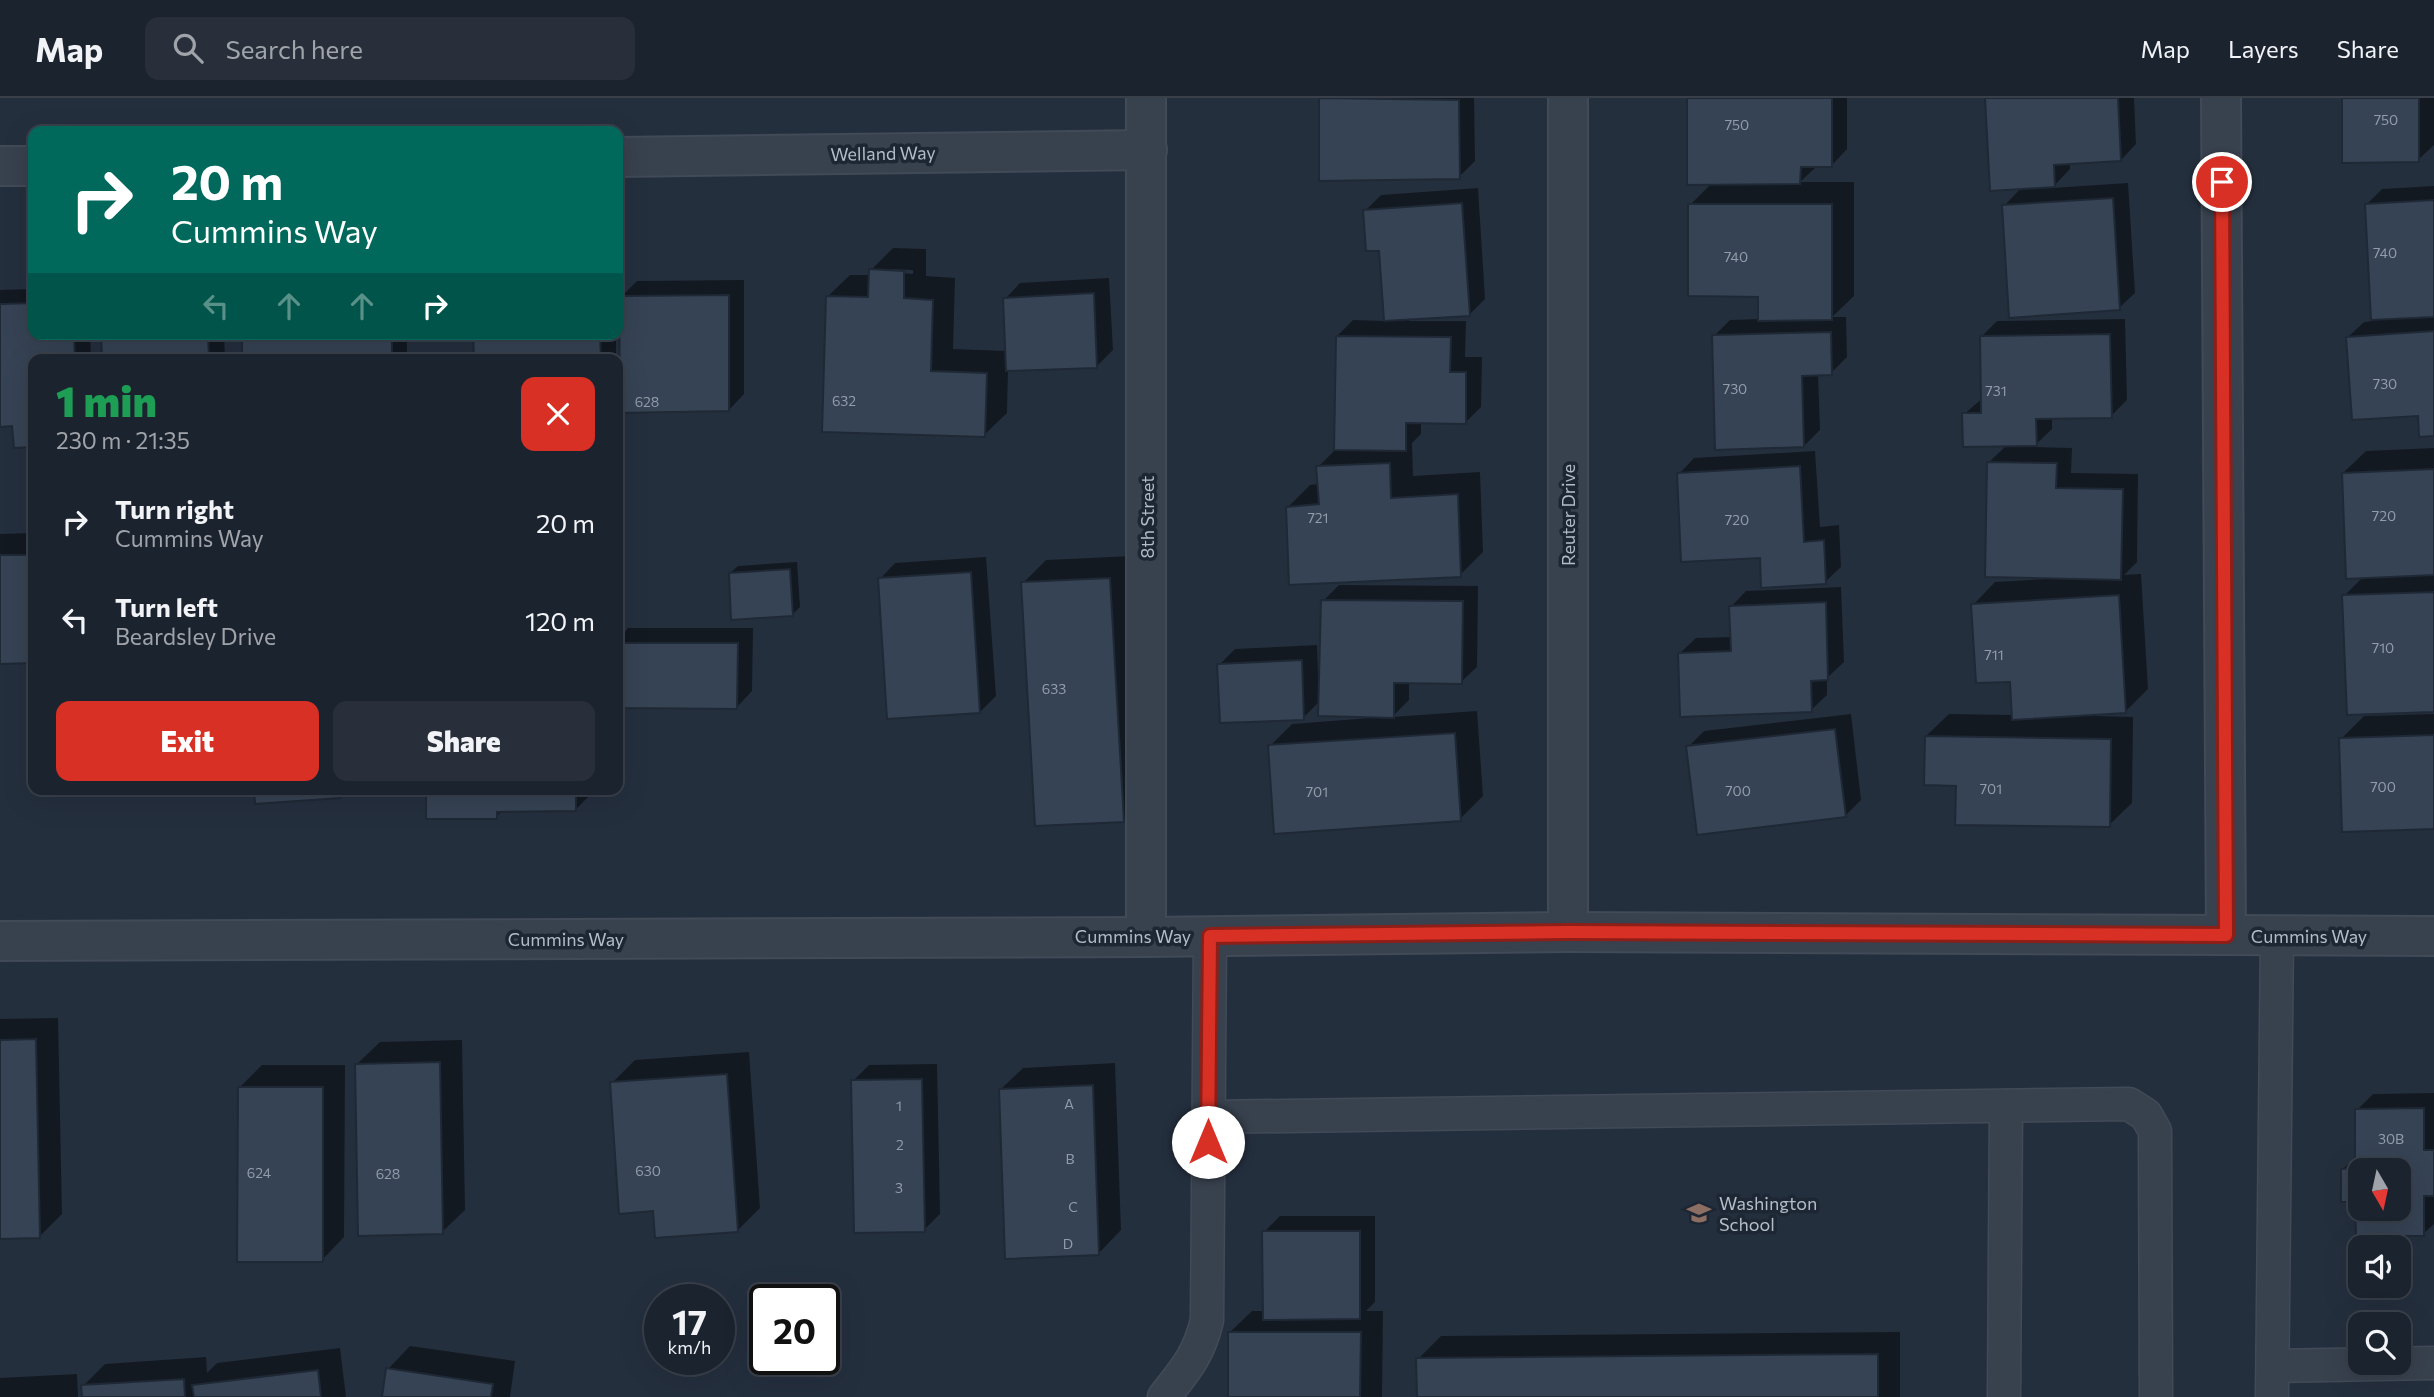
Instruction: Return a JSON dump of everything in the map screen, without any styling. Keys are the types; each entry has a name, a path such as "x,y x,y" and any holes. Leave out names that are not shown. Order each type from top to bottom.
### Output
{"street":[{"name":"8th Street","path":"1146,98 1146,937"},
{"name":"Reuter Drive","path":"1568,98 1568,932"},
{"path":"2221,98 2226,935"},
{"name":"Welland Way","path":"623,157 1147,149"},
{"path":"0,166 28,166"},
{"name":"Cummins Way","path":"0,941 1146,937 1568,932 2434,936"}],"lane":[{"path":"1164,1397 1202,1342 1207,1320 1210,936"},
{"path":"2272,1397 2277,937"},
{"path":"1209,1117 2129,1104 2146,1115 2155,1131 2156,1397"},
{"path":"2004,1397 2006,1107"},
{"path":"2273,1366 2434,1363"}],"building":[{"path":"1319,98 1459,100 1460,179 1319,181"},
{"path":"1687,98 1832,98 1832,167 1801,167 1800,184 1687,185"},
{"path":"1985,98 2118,98 2121,161 2054,165 2055,187 1990,191"},
{"path":"2342,98 2419,98 2419,162 2342,163"},
{"path":"2113,198 2120,310 2009,318 2002,205"},
{"path":"2434,200 2434,317 2371,320 2365,204"},
{"path":"1462,203 1470,316 1384,321 1379,251 1366,251 1363,210"},
{"path":"1688,204 1832,204 1832,320 1758,321 1758,297 1688,296"},
{"path":"869,269 904,271 904,298 933,300 931,371 987,373 985,437 822,432 826,296 868,297"},
{"path":"1094,293 1097,368 1006,371 1003,298"},
{"path":"729,295 729,411 623,413 623,354 619,354 619,340 623,340 623,296"},
{"path":"28,303 28,340 74,340 75,354 28,354 28,447 14,448 12,426 0,427 0,304"},
{"path":"2434,331 2434,436 2419,437 2418,416 2352,420 2346,337"},
{"path":"1831,332 1832,375 1802,376 1804,447 1715,450 1712,335"},
{"path":"2110,334 2112,418 2036,419 2037,446 1963,447 1962,413 1981,413 1980,336"},
{"path":"1336,336 1451,337 1450,372 1466,372 1466,424 1406,423 1406,451 1334,450"},
{"path":"101,340 208,340 209,354 102,354"},
{"path":"242,340 392,340 392,354 242,354"},
{"path":"473,340 600,340 601,354 474,354"},
{"path":"1987,462 2057,463 2056,488 2123,489 2121,580 1985,577"},
{"path":"1390,463 1391,498 1458,494 1461,577 1289,585 1286,507 1319,504 1316,466"},
{"path":"1800,466 1804,542 1824,540 1826,584 1761,588 1760,558 1681,562 1677,473"},
{"path":"2434,469 2434,575 2346,579 2342,473"},
{"path":"0,555 28,555 28,663 0,664"},
{"path":"790,569 793,616 731,620 729,573"},
{"path":"971,572 980,713 887,719 878,578"},
{"path":"1110,578 1124,822 1035,826 1021,582"},
{"path":"2434,592 2434,712 2347,715 2342,595"},
{"path":"2119,595 2126,713 2012,720 2010,682 1976,683 1971,604"},
{"path":"1321,600 1463,601 1462,684 1394,683 1394,718 1318,716"},
{"path":"1826,602 1828,680 1811,681 1812,712 1680,717 1678,653 1731,651 1729,606"},
{"path":"623,643 738,643 737,709 623,708"},
{"path":"1302,660 1304,720 1220,723 1217,664"},
{"path":"1835,729 1846,817 1697,835 1686,746"},
{"path":"1455,733 1461,821 1274,834 1268,745"},
{"path":"2434,735 2434,829 2342,832 2339,738"},
{"path":"1925,736 2111,739 2110,827 1955,825 1956,786 1924,785"},
{"path":"254,795 340,795 340,798 255,804"},
{"path":"426,795 576,795 576,811 497,812 497,819 426,819"},
{"path":"36,1039 40,1238 0,1239 0,1040"},
{"path":"440,1062 443,1234 358,1236 355,1064"},
{"path":"727,1074 738,1232 655,1238 653,1211 619,1214 610,1082"},
{"path":"922,1079 925,1232 854,1233 851,1080"},
{"path":"1093,1085 1099,1255 1005,1259 999,1089"},
{"path":"238,1087 323,1087 323,1262 237,1262"},
{"path":"2424,1108 2424,1150 2434,1150 2434,1196 2424,1196 2424,1236 2356,1235 2356,1222 2412,1222 2412,1158 2355,1158 2355,1109"},
{"path":"2348,1168 2348,1202 2341,1202 2341,1169"},
{"path":"1262,1231 1360,1231 1360,1319 1263,1320"},
{"path":"1228,1332 1361,1332 1360,1397 1228,1397"},
{"path":"1878,1354 1878,1397 1417,1397 1416,1358"},
{"path":"386,1368 493,1384 491,1397 382,1397"},
{"path":"318,1370 321,1397 194,1397 192,1385"},
{"path":"184,1379 185,1397 82,1397 81,1385"}],"place":[{"name":"Washington School","path":"1699,1213"}],"route":[{"path":"1208,1142 1210,936 1568,932 2226,935 2222,182"}]}
